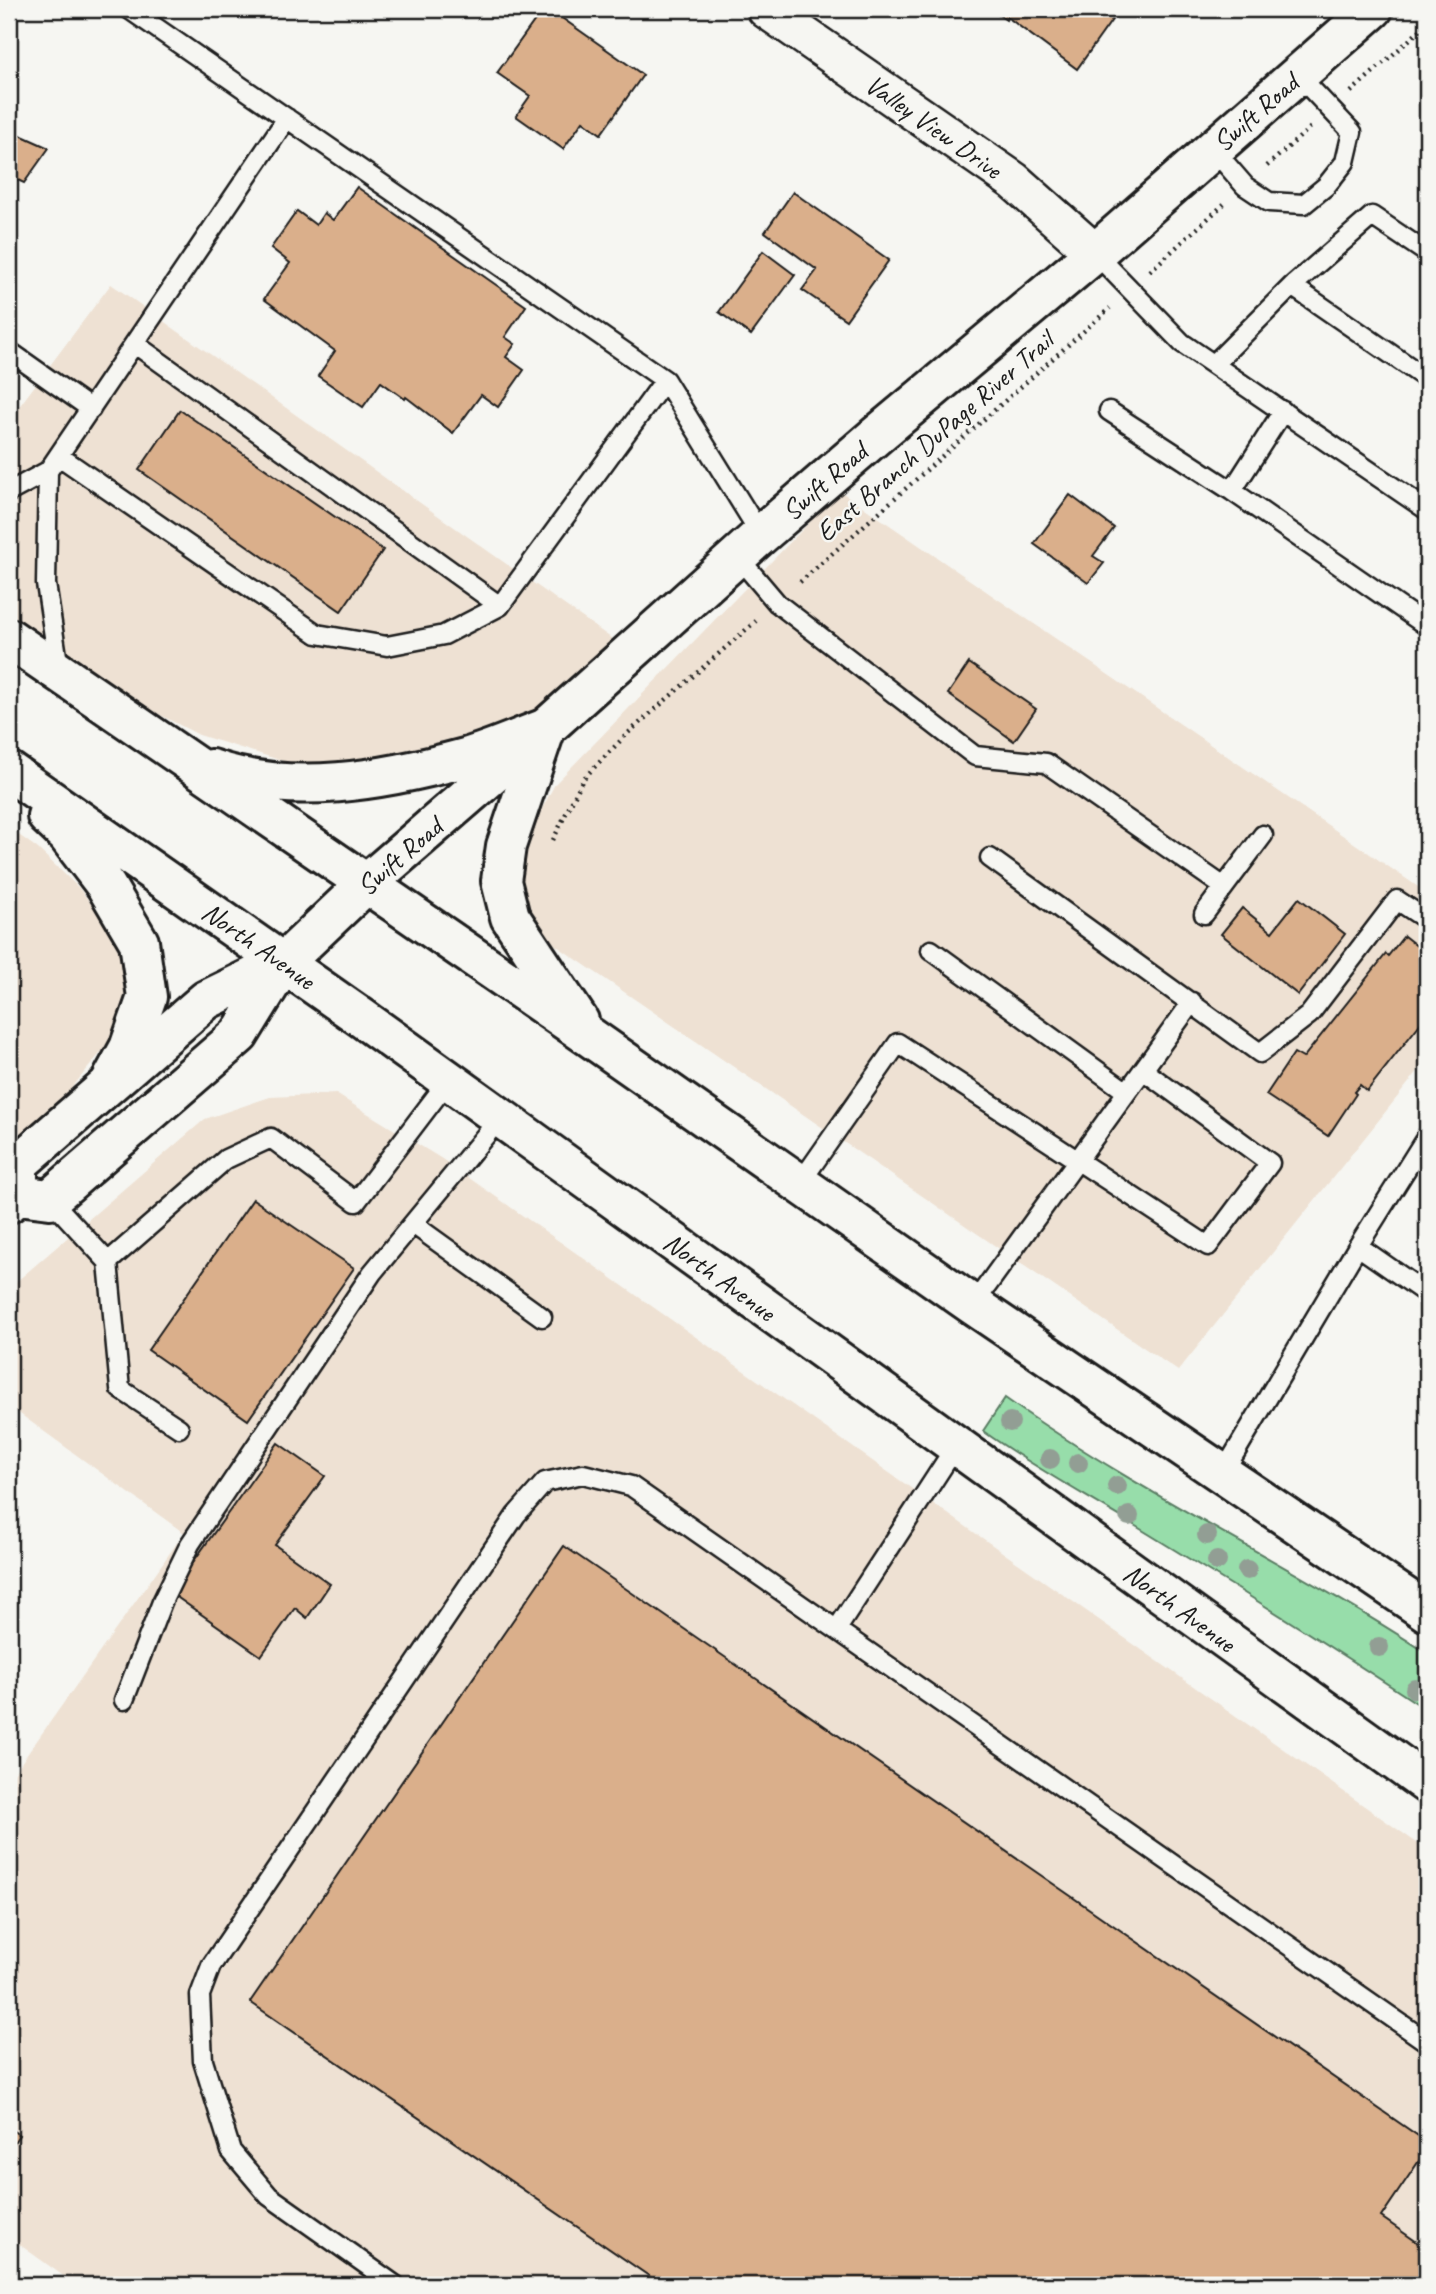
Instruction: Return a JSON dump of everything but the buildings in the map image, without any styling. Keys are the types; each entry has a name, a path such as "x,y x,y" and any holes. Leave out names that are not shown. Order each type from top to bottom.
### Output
{"main road":[{"name":"Swift Road","path":"284,962 206,1000 18,1164 26,1199 239,1035 284,962 366,884 887,426 1095,253 1373,9"},
{"path":"9,638 590,1037 973,1305 1427,1612"},
{"path":"184,760 237,778 319,785 467,757 546,728"},
{"path":"546,728 506,846 501,881 510,916 590,1037"},
{"name":"North Avenue","path":"9,771 284,962 1427,1784"},
{"path":"9,782 67,835 106,886 139,942 147,997 129,1048 111,1081"}],"street":[{"name":"Valley View Drive","path":"765,9 1014,181 1095,253"}],"lane":[{"path":"129,9 665,380 777,603 975,756 1046,764 1224,887"},
{"path":"1213,149 1245,186 1269,202 1304,204 1326,186 1345,162 1352,132 1298,75"},
{"path":"9,492 54,463 287,118"},
{"path":"1214,364 1292,286 1372,216 1427,253"},
{"path":"1095,253 1182,343 1427,510"},
{"path":"1292,286 1427,379"},
{"path":"135,344 500,606"},
{"path":"9,351 91,409"},
{"path":"54,463 317,634 387,646 444,635 500,606 665,380"},
{"path":"1109,411 1232,491 1427,626"},
{"path":"1232,491 1283,411"},
{"path":"54,463 46,584 59,674"},
{"path":"1204,914 1263,835"},
{"path":"990,858 1260,1053 1309,1015 1397,900 1427,920"},
{"path":"931,950 1127,1092"},
{"path":"973,1305 1192,1002"},
{"path":"800,1183 898,1043 1208,1246 1270,1163 1143,1070"},
{"path":"108,1262 226,1159 271,1138 356,1202 448,1081"},
{"path":"124,1700 162,1602 190,1544 372,1273 500,1118"},
{"path":"1223,1473 1358,1246 1427,1138"},
{"path":"26,1199 108,1262 120,1389 179,1428"},
{"path":"413,1224 542,1317"},
{"path":"1358,1246 1427,1294"},
{"path":"837,1629 956,1446"},
{"path":"395,2285 269,2196 231,2151 203,2061 201,1995 218,1954 516,1515 545,1482 583,1474 631,1486 1427,2042"}],"path":[{"path":"1344,99 1427,24"},
{"path":"1262,170 1311,127"},
{"path":"1165,257 1231,198"},
{"name":"East Branch DuPage River Trail","path":"799,583 1096,321"},
{"path":"551,844 583,779 627,734 758,619"}],"shaded area":[{"path":"111,284 618,643 519,722 432,757 318,772 199,735 85,676 9,622 9,420"},
{"path":"840,491 1427,893 1427,1060 1178,1371 554,944 527,910 519,865 535,822 555,784"},
{"path":"9,828 37,848 78,887 108,925 123,956 127,993 121,1020 103,1050 41,1125 9,1154"},
{"path":"336,1094 442,1159 1427,1850 1427,2285 76,2285 9,2237 9,1780 184,1533 9,1406 9,1288 205,1119 270,1097"}],"green space":[{"path":"1005,1398 1109,1466 1427,1653 1427,1710 1279,1614 1037,1467 983,1431"}]}
